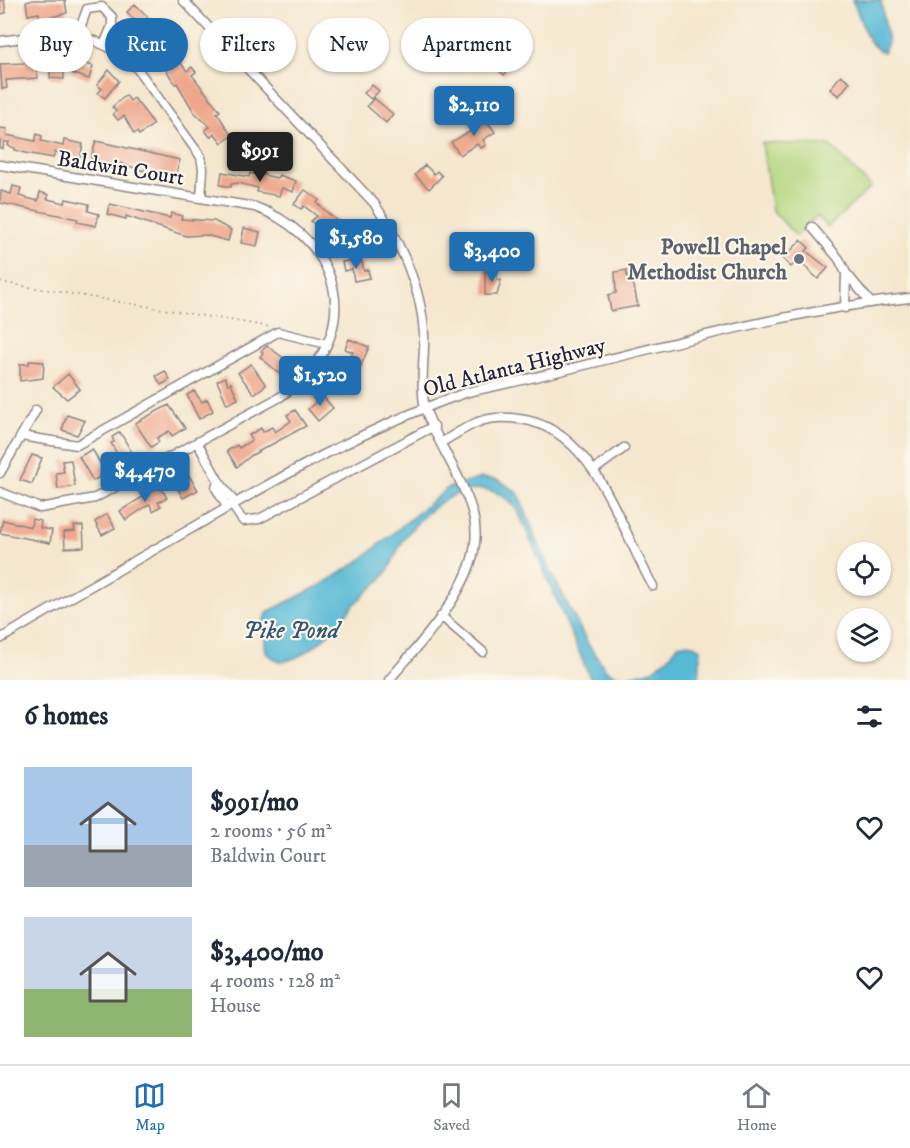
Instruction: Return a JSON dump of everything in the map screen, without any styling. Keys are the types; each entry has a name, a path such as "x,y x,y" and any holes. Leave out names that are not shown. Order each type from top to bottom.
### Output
{"street":[{"path":"183,0 350,175 386,220 405,260 424,333 424,406 470,501 476,527 476,543 466,575 441,616 388,680"},
{"path":"84,18 87,9 102,7 112,17 112,26 104,45"},
{"path":"0,41 18,39"},
{"path":"93,42 128,56 156,90 201,157 203,170 201,198"},
{"name":"Baldwin Court","path":"0,165 255,207 274,213 306,236 319,253 332,286 335,307 327,344 313,367 297,384 280,397 95,498 40,508 0,492"},
{"path":"812,226 871,303"},
{"path":"845,308 846,273"},
{"name":"Old Atlanta Highway","path":"0,639 231,505 338,447 424,406 468,392 767,323 910,298"},
{"path":"21,436 77,445 278,332 327,344"},
{"path":"0,473 36,410"},
{"path":"442,442 479,422 496,418 534,421 567,439 594,470 653,586"},
{"path":"197,442 218,480 216,488 243,521 259,519 434,426"},
{"path":"594,470 624,448"},
{"path":"441,616 483,652"}],"path":[{"path":"0,282 273,326"}],"green space":[{"path":"762,143 830,145 871,187 828,227 817,216 796,236 772,210"}],"water":[{"path":"852,0 881,0 888,43 883,52 867,37"},
{"name":"Pike Pond","path":"482,478 499,480 518,493 548,566 589,646 607,671 622,678 653,670 671,655 678,645 689,643 701,649 699,680 591,680 518,511 504,497 490,491 474,489 459,493 444,501 417,523 406,536 384,576 312,648 280,662 266,653 263,621 269,611 321,585 358,562 448,488"}],"building":[{"path":"0,0 4,0 6,13 0,14"},
{"path":"65,0 67,13 48,18 40,18 39,13 28,15 26,2"},
{"path":"135,4 148,17 132,18 127,12"},
{"path":"18,63 18,72 37,72 38,78 6,80 7,88 2,89 0,64"},
{"path":"192,67 196,72 192,75 220,111 217,113 232,136 222,143 215,134 210,137 205,130 210,127 194,112 177,83 175,84 167,72 188,72"},
{"path":"50,72 64,72 64,79 50,78"},
{"path":"71,72 91,72 89,79"},
{"path":"107,72 111,72 119,81 105,98 98,93 102,89 97,85"},
{"path":"841,75 850,82 839,96 830,89"},
{"path":"372,85 379,91 371,99 364,93"},
{"path":"126,95 130,101 134,98 154,124 139,135 137,132 134,134 124,116 118,120 113,114 116,111 112,107"},
{"path":"374,98 393,114 386,123 367,106"},
{"path":"484,117 495,132 483,140 486,145 481,148 477,144 460,155 451,142 475,129 472,126"},
{"path":"0,128 7,129 6,135 35,141 37,134 42,136 41,141 63,146 64,140 83,144 79,164 71,163 72,155 55,152 53,158 26,153 8,146 9,142 4,142 3,149 0,148"},
{"path":"96,141 180,160 175,177 145,168 144,171 120,163 119,167 97,163 98,160 91,158"},
{"path":"425,165 434,174 437,171 442,176 429,189 415,175"},
{"path":"258,170 264,172 263,175 277,178 279,175 296,181 293,192 282,188 279,196 257,192 258,188 239,183 231,184 231,187 220,185 222,172 249,177 250,173 257,175"},
{"path":"13,186 21,188 19,196 38,201 40,192 49,195 47,199 65,203 66,199 89,204 88,211 99,214 96,226 77,222 78,219 0,203 1,191 11,194"},
{"path":"305,190 319,200 317,203 341,225 355,245 344,253 329,238 333,235 321,223 317,227 311,221 317,216 304,206 301,209 294,204"},
{"path":"110,204 170,218 171,213 182,216 181,219 214,221 231,230 228,241 206,235 186,236 126,216 126,219 107,214"},
{"path":"244,228 260,232 257,246 241,243"},
{"name":"Powell Chapel Methodist Church","path":"801,240 809,248 806,251 828,268 818,279 798,260 791,267 783,259"},
{"path":"356,260 356,263 362,262 364,271 368,270 370,278 354,281 352,269 344,271 342,262"},
{"path":"485,270 497,270 497,280 501,280 497,295 485,295"},
{"path":"626,270 628,279 632,278 638,306 611,311 608,295 616,293 615,272"},
{"path":"349,339 369,347 360,368 348,363 353,352 345,349"},
{"path":"267,346 289,362 280,374 260,357 263,353 261,351"},
{"path":"29,361 44,362 43,378 20,381 20,364 29,364"},
{"path":"251,364 266,385 254,394 238,373"},
{"path":"337,369 349,378 338,394 327,385"},
{"path":"165,371 170,380 161,385 156,376"},
{"path":"68,374 80,389 67,399 53,387"},
{"path":"225,377 228,384 231,383 238,399 227,404 217,381"},
{"path":"194,391 202,402 207,399 213,411 199,419 187,395"},
{"path":"319,392 333,408 318,421 308,409 316,402 313,398"},
{"path":"169,405 185,428 172,436 169,431 157,438 159,442 151,447 135,423"},
{"path":"295,410 306,426 252,455 237,467 227,451 237,445 239,448 252,440 249,435 261,428 263,432 272,427 275,432 291,421 287,415"},
{"path":"67,415 85,421 77,435 62,430"},
{"path":"120,432 135,458 123,465 111,443 114,442 112,437"},
{"path":"92,449 106,473 93,481 79,457"},
{"path":"32,455 42,458 32,484 20,480"},
{"path":"71,460 75,486 58,489 56,473 64,472 62,461"},
{"path":"188,474 198,490 183,498 174,482"},
{"path":"160,486 167,498 158,502 161,506 153,511 150,504 126,520 120,511"},
{"path":"107,514 115,528 102,535 95,522"},
{"path":"32,519 41,521 40,528 52,530 50,543 0,533 3,520 31,527"},
{"path":"74,526 83,526 84,547 65,548 64,532 75,531"}],"place":[{"name":"Powell Chapel Methodist Church","path":"799,259"}]}
